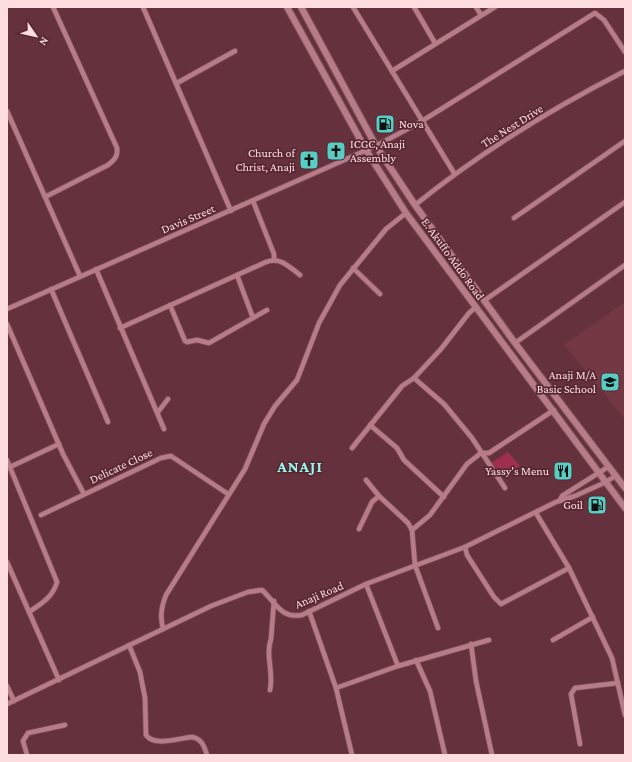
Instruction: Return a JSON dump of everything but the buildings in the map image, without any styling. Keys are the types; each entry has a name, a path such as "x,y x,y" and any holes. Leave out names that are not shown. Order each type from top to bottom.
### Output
{"main road":[{"name":"E. Akuffo Addo Road","path":"287,7 366,150 406,213 475,308 554,410 625,508"},
{"name":"E. Akuffo Addo Road","path":"301,7 376,146 415,205 515,343 625,488"}],"street":[{"path":"45,197 108,165 115,160 117,154 117,148 53,7"},
{"path":"143,7 231,211"},
{"path":"353,7 454,173"},
{"path":"414,7 435,43"},
{"path":"476,7 481,15"},
{"path":"392,71 495,7"},
{"path":"592,7 604,20 625,50"},
{"name":"Davis Street","path":"7,309 376,146 422,121 596,13"},
{"path":"177,83 235,51"},
{"name":"The Nest Drive","path":"415,205 454,173 590,89 625,71"},
{"path":"8,114 80,276"},
{"path":"514,218 625,141"},
{"path":"253,201 274,254 274,259"},
{"path":"485,300 625,202"},
{"path":"163,629 160,617 161,607 166,595 245,469 264,424 275,406 297,380 319,323 340,285 386,229 406,213"},
{"path":"120,328 274,259 279,260 300,275"},
{"path":"515,343 625,265"},
{"path":"353,268 380,294"},
{"path":"96,269 164,429"},
{"path":"237,275 253,318"},
{"path":"51,289 108,422"},
{"path":"170,305 184,341 187,342 197,340 209,343 268,310"},
{"path":"352,448 402,386 414,378 441,349 469,313 475,308"},
{"path":"7,324 59,444 84,494"},
{"path":"414,378 444,404 505,488"},
{"path":"158,412 168,399"},
{"path":"412,530 430,515 467,464 481,453 489,453 554,410"},
{"path":"370,425 397,448 404,460 444,497"},
{"path":"10,467 59,444"},
{"name":"Delicate Close","path":"41,515 161,458 171,456 228,494"},
{"path":"7,460 57,582 55,589 47,599 29,612"},
{"name":"Anaji Road","path":"7,704 211,606 248,592 262,590 274,601 282,612 287,615 294,616 310,611 366,584 464,547 536,513 560,500 562,496 608,467"},
{"name":"Anaji Road","path":"560,500 567,500 606,482 615,476"},
{"path":"366,480 379,496 408,523 412,530 415,566 438,628"},
{"path":"359,529 372,502 379,496"},
{"path":"536,513 569,568 612,658 625,714"},
{"path":"464,547 467,555 494,597 501,604 569,568"},
{"path":"7,562 59,680"},
{"path":"366,584 398,666"},
{"path":"270,690 272,675 269,645 272,639 274,601"},
{"path":"310,611 336,688 352,755"},
{"path":"553,640 593,617"},
{"path":"336,688 416,660 489,640"},
{"path":"471,644 476,681 492,755"},
{"path":"129,645 140,672 145,698 146,735 149,739 155,741 192,737 198,738 203,743 207,755"},
{"path":"416,660 430,691 445,755"},
{"path":"580,744 571,694 575,688 618,683"},
{"path":"7,686 14,701"},
{"path":"27,755 23,741 28,734 65,725"}],"shaded area":[{"name":"Anaji M/A Basic School","path":"625,302 625,419 564,345"},
{"path":"508,452 520,466 504,476 491,463"}],"place":[{"name":"Nova","path":"385,124"},
{"name":"ICGC, Anaji Assembly","path":"336,151"},
{"name":"Church of Christ, Anaji","path":"309,160"},
{"name":"Anaji M/A Basic School","path":"610,382"},
{"name":"Yassy's Menu","path":"563,471"},
{"name":"Goil","path":"597,505"}],"district":[{"name":"ANAJI","path":"300,466"}]}
